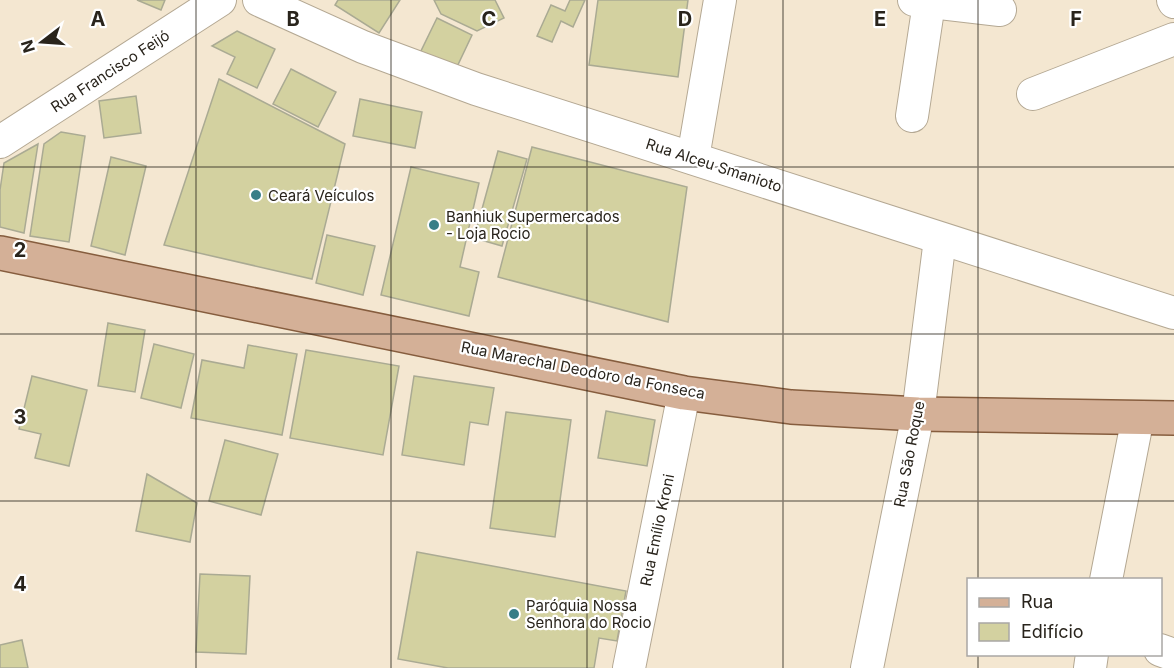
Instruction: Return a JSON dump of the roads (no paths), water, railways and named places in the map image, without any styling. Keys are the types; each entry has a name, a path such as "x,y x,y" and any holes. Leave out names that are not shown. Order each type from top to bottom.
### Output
{"main road":[{"name":"Rua Marechal Deodoro da Fonseca","path":"0,253 684,393 791,407 918,414 1174,418"}],"street":[{"name":"Rua Francisco Feijó","path":"0,142 220,0"},
{"name":"Rua Alceu Smanioto","path":"259,0 363,47 466,85 1174,313"},
{"path":"693,158 720,0"},
{"path":"912,116 921,1 1000,10"},
{"path":"1033,94 1174,39"},
{"name":"Rua São Roque","path":"867,668 918,414 940,239"},
{"name":"Rua Emílio Kroni","path":"629,668 684,393"},
{"path":"1106,578 1138,417"}],"place":[{"name":"Ceará Veículos","path":"256,195"},
{"name":"Banhiuk Supermercados - Loja Rocio","path":"434,225"},
{"name":"Paróquia Nossa Senhora do Rocio","path":"514,614"}]}
